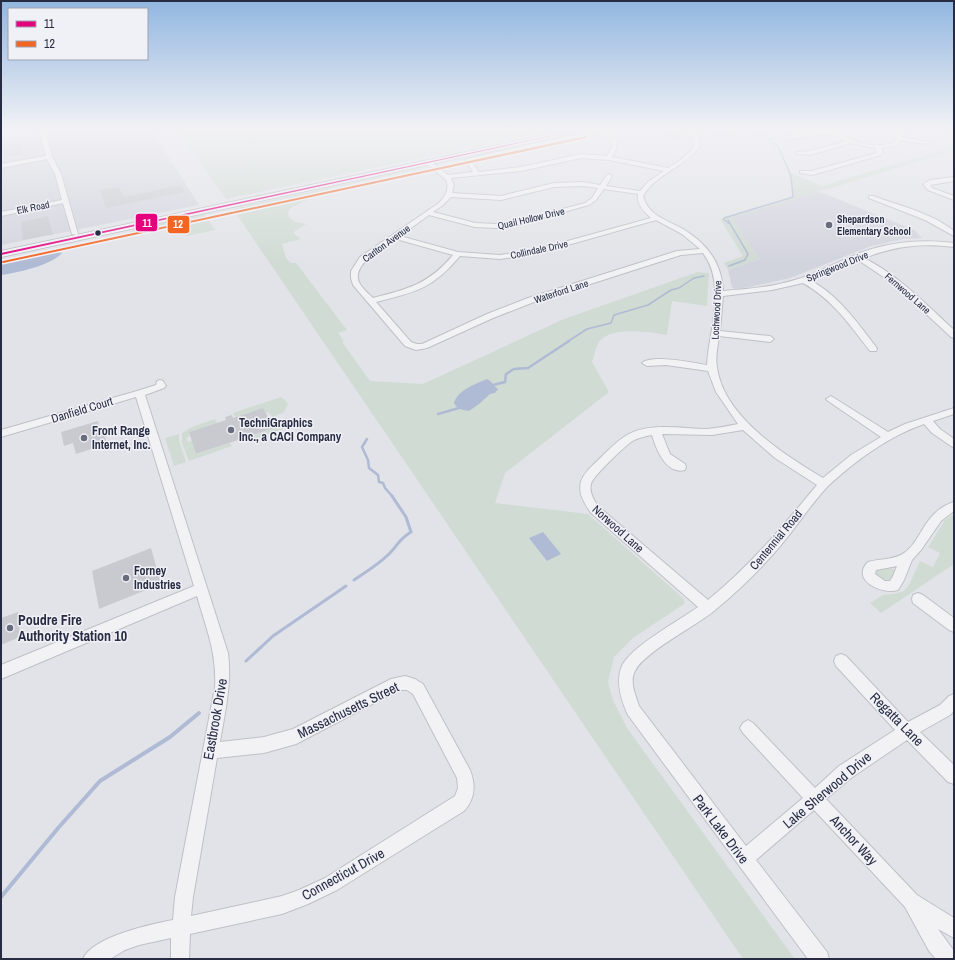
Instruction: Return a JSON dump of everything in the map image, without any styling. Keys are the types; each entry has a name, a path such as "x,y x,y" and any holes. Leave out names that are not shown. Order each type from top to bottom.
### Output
{"main road":[{"path":"1,249 371,174"},
{"path":"1,254 237,204 246,200"}],"street":[{"path":"58,174 75,234"},
{"path":"444,174 448,177 452,186 449,195 496,198 563,184 583,184 641,193 645,188 665,174"},
{"path":"448,177 477,174"},
{"name":"Quail Hollow Drive","path":"428,213 474,225 504,226 583,206 594,199 608,176"},
{"path":"954,179 930,182 926,184 928,188 954,198"},
{"name":"Lochwood Drive","path":"641,193 640,200 644,207 657,218 684,233 705,251 715,266 718,274 719,294 713,369 718,387 724,398 744,426 776,454 824,484"},
{"name":"Carlton Avenue","path":"420,346 408,344 371,302 357,285 354,276 355,270 363,260 441,204 449,195"},
{"path":"871,197 936,222 954,234"},
{"name":"Elk Road","path":"1,214 66,201"},
{"name":"Collindale Drive","path":"396,237 458,254 488,257 525,254 657,218"},
{"name":"Springwood Drive","path":"719,294 763,290 804,280 881,248 904,243 930,242 954,245"},
{"name":"Waterford Lane","path":"420,346 531,300 680,253 705,251"},
{"path":"371,302 426,284 442,273 458,254"},
{"name":"Fernwood Lane","path":"857,257 873,265 891,277 954,336"},
{"path":"804,280 821,289 835,301 873,349"},
{"path":"715,333 770,339"},
{"path":"647,362 666,362 713,369"},
{"name":"Danfield Court","path":"1,434 140,393 161,386 160,383"},
{"name":"Eastbrook Drive","path":"140,393 202,588 221,653 223,670 222,687 184,897 180,959"},
{"path":"831,399 888,437"},
{"name":"Centennial Road","path":"628,696 626,678 628,668 641,652 708,608 737,584 758,563 824,484 855,458 888,437 909,426 954,411"},
{"path":"926,420 954,436"},
{"path":"926,420 936,431 954,444"},
{"name":"Norwood Lane","path":"708,608 595,510 586,495 585,484 592,472 628,439 641,433 656,431 714,432 744,426"},
{"path":"656,431 664,456 669,461 681,467"},
{"path":"906,559 916,548 929,526 936,518 954,506"},
{"path":"1,672 202,588"},
{"path":"918,599 954,626"},
{"name":"Regatta Lane","path":"841,661 902,727 908,730 954,776"},
{"name":"Massachusetts Street","path":"210,751 271,744 296,736 396,684 406,682 413,684 418,689 464,776 467,784 466,793"},
{"name":"Park Lake Drive","path":"628,696 633,710 820,959"},
{"name":"Lake Sherwood Drive","path":"744,859 845,772 908,730 945,710 954,701"},
{"name":"Anchor Way","path":"748,728 816,798 911,901 936,944 948,959"},
{"name":"Connecticut Drive","path":"92,959 120,943 139,936 282,905 302,898 331,884 458,805 466,793"},
{"name":"Anchor Way","path":"911,901 954,928"}],"shaded area":[{"path":"1,174 179,174 199,205 1,245"},
{"path":"208,174 347,174 226,199"},
{"path":"390,174 399,174 329,189 291,208 288,212 290,218 297,222 306,224 294,232 294,234 301,239 282,244 286,258 291,263 296,263 347,330 338,333 344,341 342,342 370,381 423,384 564,319 698,272 709,273 707,306 672,301 667,335 632,331 613,333 600,341 596,348 592,362 609,392 505,473 495,503 588,514 684,599 684,604 633,638 614,657 608,682 613,700 627,728 795,959 743,959 233,209"},
{"path":"789,174 794,174 822,186 862,174 878,174 732,218 759,259 728,270 724,263 743,256 720,219 793,197"},
{"path":"818,191 914,230 922,238 903,239 871,246 790,278 750,287 735,289 732,287 728,270 759,259 731,218"},
{"path":"201,214 206,216 215,230 186,236 183,231 172,231 165,229 125,236 135,229"},
{"path":"281,397 288,404 284,412 273,417 268,412 266,413 263,408 235,417 233,413"},
{"path":"285,418 292,419 299,423 254,439 252,436 273,429 270,422"},
{"path":"215,419 217,423 189,432 190,436 186,438 188,442 192,441 197,454 230,443 232,446 189,461 182,443 182,433 192,427"},
{"path":"179,434 179,441 186,462 174,466 165,438"},
{"path":"954,514 954,564 881,613 870,603 883,595 904,591 909,585 920,561 933,567 940,553 928,547 945,520"},
{"path":"890,567 896,571 889,581 886,582 875,575 878,570"}],"water":[{"path":"54,251 62,253 43,265 1,275 1,263"},
{"path":"487,379 498,389 495,393 490,394 469,411 460,409 455,405 454,403 459,394 472,385"},
{"path":"543,532 561,554 547,561 529,538"}],"building":[{"path":"181,185 185,192 106,208 100,190 119,187 124,197"},
{"path":"48,216 53,235 23,240 21,222"},
{"name":"TechniGraphics Inc., a CACI Company","path":"263,408 274,428 196,454 189,432 226,420 225,417 232,415 233,418"},
{"name":"Front Range Internet, Inc.","path":"98,421 100,429 103,428 107,444 76,454 73,443 64,446 61,432"},
{"name":"Forney Industries","path":"151,548 161,584 99,609 92,571"},
{"name":"Poudre Fire Authority Station 10","path":"18,612 20,637 1,645 1,618"}],"waterway":[{"path":"730,224 724,220 724,218 793,197 790,174"},
{"path":"728,220 748,254 745,260 729,266"},
{"path":"567,342 587,329 611,323 614,315 648,305 671,290 679,288 694,278 704,276"},
{"path":"493,385 505,382 506,374 514,369 528,368 569,341"},
{"path":"438,414 459,408"},
{"path":"367,439 362,447 368,460 369,468 378,475 379,482 383,483 385,488 393,497"},
{"path":"354,580 381,561 411,532 406,517 392,496"},
{"path":"246,661 273,636 346,586"},
{"path":"1,897 59,827 100,781 170,737 199,713"}],"transit line":[{"name":"11","path":"1,254 375,174"},
{"name":"12","path":"3,262 414,174"}],"place":[{"name":"Shepardson Elementary School","path":"829,225"},
{"name":"TechniGraphics Inc., a CACI Company","path":"231,430"},
{"name":"Front Range Internet, Inc.","path":"84,438"},
{"name":"Forney Industries","path":"126,578"},
{"name":"Poudre Fire Authority Station 10","path":"10,628"}]}
